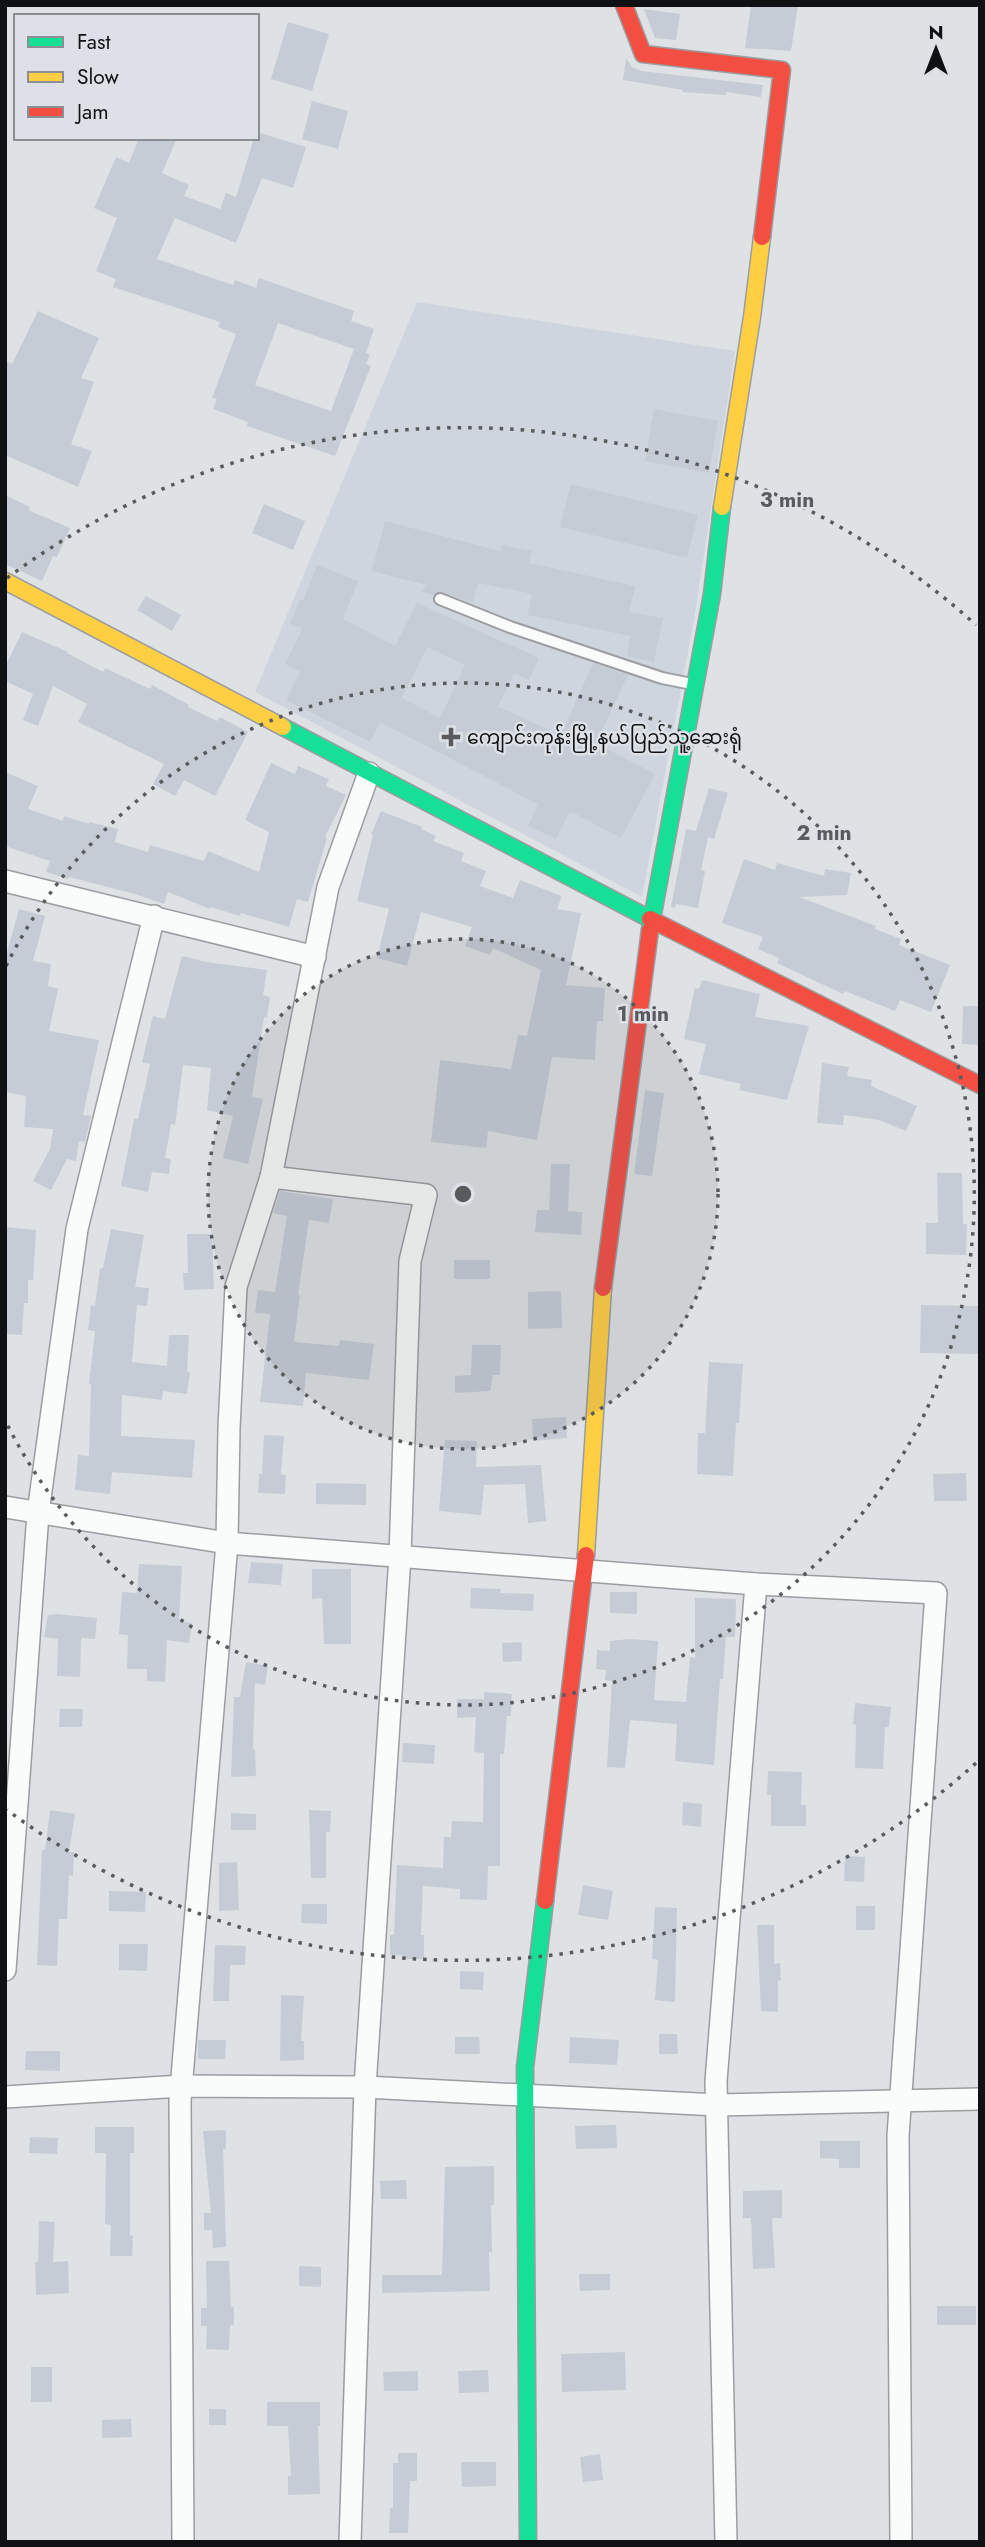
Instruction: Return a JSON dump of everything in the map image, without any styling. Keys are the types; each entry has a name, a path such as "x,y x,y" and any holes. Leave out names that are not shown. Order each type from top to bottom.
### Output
{"street":[{"path":"528,2542 525,2067 585,1571 604,1264 651,920 712,594 723,497 752,317 782,70 643,54 624,5"},
{"path":"5,581 651,920 980,1085"},
{"path":"183,2542 181,2086 228,1543 229,1428 236,1287 271,1177 328,887 369,773"},
{"path":"5,881 315,957"},
{"path":"5,1970 38,1513 77,1229 154,916"},
{"path":"271,1177 426,1195 410,1261 400,1556 365,2087 350,2542"},
{"path":"5,1507 228,1543 756,1584 936,1593 898,2136 901,2542"},
{"path":"726,2542 716,2081 756,1584"},
{"path":"5,2098 181,2086 365,2087 717,2105 980,2099"}],"lane":[{"path":"440,599 510,627 662,678 695,685"}],"shaded area":[{"path":"417,302 735,351 694,620 642,897 255,692"}],"building":[{"path":"751,5 798,5 791,51 745,48"},
{"path":"644,9 680,14 676,40 655,38"},
{"path":"288,22 329,34 312,91 271,79"},
{"path":"626,58 632,67 641,71 763,85 761,97 726,92 726,95 682,92 683,90 623,80"},
{"path":"312,101 348,111 338,149 302,139"},
{"path":"259,133 306,147 293,188 262,178 236,243 175,218 157,259 233,285 235,280 256,288 259,278 354,311 351,321 374,329 366,353 370,355 366,364 371,366 335,456 247,426 248,422 213,409 217,399 212,398 236,334 218,327 220,322 113,287 116,279 96,271 117,218 94,208 116,157 129,163 138,140 176,140 162,173 189,185 184,196 220,209 226,193 236,197 253,140 259,140","holes":["278,323 354,349 331,411 255,385"]},
{"path":"38,311 99,338 81,378 94,382 71,444 92,451 78,487 5,455 5,361 12,364"},
{"path":"654,409 718,421 709,473 645,461"},
{"path":"571,484 698,515 687,558 560,527"},
{"path":"5,495 30,507 28,510 70,528 42,581 5,564"},
{"path":"264,504 305,521 293,550 252,533"},
{"path":"385,521 500,551 502,545 532,551 529,563 635,586 629,612 663,618 654,662 627,656 630,636 528,615 532,594 478,583 473,603 442,592 434,595 422,592 426,585 372,571"},
{"path":"317,565 358,581 343,619 395,646 417,603 539,658 529,680 514,673 498,707 561,735 593,663 628,675 596,743 655,774 621,838 570,811 556,839 528,826 538,804 380,722 370,742 286,700 300,672 285,664 302,629 290,623 300,600 303,601","holes":["427,647 465,665 440,718 402,698"]},
{"path":"146,596 181,615 172,631 137,610"},
{"path":"22,632 68,652 103,672 105,668 150,689 152,685 189,705 188,707 217,721 220,717 248,732 215,796 184,780 175,796 153,784 164,764 78,722 87,704 53,686 38,726 23,720 33,694 5,681 5,667"},
{"path":"271,763 295,774 298,766 329,779 326,786 346,795 325,837 327,838 308,902 297,899 289,927 241,913 240,916 211,907 210,909 168,892 164,904 135,894 69,877 68,879 46,872 50,861 5,846 5,772 38,786 28,809 63,821 64,816 118,829 115,842 148,852 150,845 204,861 208,851 259,872 269,832 245,820"},
{"path":"709,788 728,793 714,839 708,837 701,870 705,871 698,908 676,904 675,908 671,907 686,829 696,831"},
{"path":"381,811 422,827 421,829 436,836 433,841 464,853 461,861 486,871 480,886 513,898 520,880 562,896 557,909 581,913 566,985 605,988 603,1021 597,1021 595,1060 552,1057 537,1140 488,1131 486,1148 431,1142 440,1060 511,1069 518,1035 527,1036 541,970 493,948 490,955 465,946 472,927 421,912 407,966 377,958 389,909 357,901 371,835"},
{"path":"744,859 775,870 777,863 824,876 825,869 851,873 847,895 799,897 876,926 875,929 901,939 899,945 950,965 931,1012 900,1000 895,1011 845,991 843,994 777,963 779,958 758,949 763,937 722,923"},
{"path":"19,909 45,916 33,961 51,964 48,986 58,989 49,1031 99,1040 83,1115 91,1116 85,1142 79,1141 76,1161 67,1159 51,1190 33,1181 50,1149 53,1129 24,1127 26,1096 5,1092 5,960"},
{"path":"182,956 267,970 263,995 270,997 267,1018 264,1017 252,1097 263,1099 248,1164 223,1158 233,1116 207,1110 211,1068 183,1065 175,1125 171,1124 165,1158 171,1159 169,1174 152,1172 148,1192 121,1186 134,1119 138,1119 150,1064 142,1062 153,1016 165,1019"},
{"path":"702,980 760,994 755,1017 809,1026 787,1100 739,1090 741,1084 699,1074 706,1044 684,1039 695,988 699,989"},
{"path":"963,1006 980,1006 980,1045 962,1044"},
{"path":"822,1063 849,1067 847,1076 872,1080 871,1086 917,1106 906,1131 879,1120 844,1115 843,1125 817,1123"},
{"path":"645,1090 664,1093 652,1176 634,1174"},
{"path":"551,1164 570,1164 568,1211 582,1212 581,1235 535,1232 537,1210 549,1210"},
{"path":"937,1173 962,1173 963,1224 967,1224 966,1255 926,1254 926,1223 938,1223"},
{"path":"280,1191 333,1199 329,1223 309,1220 294,1342 339,1346 340,1340 374,1344 369,1380 306,1373 303,1406 260,1402 270,1314 255,1313 258,1290 275,1292 287,1216 273,1213"},
{"path":"5,1227 36,1230 33,1280 28,1280 28,1303 24,1303 22,1335 5,1334"},
{"path":"111,1229 144,1235 135,1287 149,1288 147,1306 137,1305 132,1362 167,1366 169,1335 189,1335 187,1372 190,1372 187,1394 163,1391 162,1400 122,1395 121,1436 195,1440 192,1478 112,1472 110,1494 75,1490 78,1455 89,1456 89,1384 95,1331 88,1330 91,1305 95,1306 100,1268 103,1268"},
{"path":"187,1234 212,1234 214,1289 184,1290 183,1273 188,1273"},
{"path":"454,1260 490,1260 490,1279 454,1279"},
{"path":"561,1291 562,1328 528,1329 528,1292"},
{"path":"921,1305 979,1306 978,1354 920,1353"},
{"path":"472,1345 501,1345 500,1375 493,1375 490,1391 455,1393 455,1376 471,1375"},
{"path":"709,1362 743,1364 733,1476 697,1474 698,1433 705,1433"},
{"path":"566,1417 567,1438 533,1441 532,1419"},
{"path":"264,1435 284,1436 281,1474 286,1475 285,1494 258,1493"},
{"path":"445,1440 477,1441 476,1467 541,1465 546,1521 528,1523 525,1484 484,1485 481,1515 439,1511"},
{"path":"966,1473 967,1501 934,1501 933,1474"},
{"path":"316,1483 366,1484 366,1505 316,1504"},
{"path":"251,1562 283,1564 281,1585 248,1583"},
{"path":"139,1564 182,1566 179,1621 192,1623 189,1643 167,1640 165,1682 147,1681 147,1669 127,1669 128,1635 119,1634 122,1592 137,1593"},
{"path":"312,1569 351,1569 351,1644 324,1644 322,1598 312,1599"},
{"path":"471,1588 501,1589 500,1593 534,1594 533,1611 470,1608"},
{"path":"610,1592 637,1592 637,1614 610,1613"},
{"path":"695,1598 736,1599 735,1637 726,1637 723,1679 720,1679 714,1765 675,1761 677,1724 630,1720 625,1768 607,1767 612,1681 605,1680 606,1670 596,1669 597,1650 610,1651 610,1641 658,1641 654,1700 686,1702 690,1657 695,1658"},
{"path":"48,1615 97,1618 95,1639 81,1638 80,1677 57,1676 58,1639 44,1637"},
{"path":"522,1642 522,1661 503,1662 502,1643"},
{"path":"246,1662 268,1666 265,1685 255,1683 253,1749 256,1776 231,1777 234,1697 240,1697"},
{"path":"484,1692 512,1694 504,1754 500,1754 500,1866 488,1866 487,1900 460,1899 460,1889 423,1886 421,1935 424,1935 424,1959 403,1959 403,1955 390,1955 390,1935 394,1935 397,1865 443,1868 444,1837 451,1837 452,1821 483,1822 484,1753 474,1752 476,1717 457,1718 457,1699 484,1699"},
{"path":"855,1703 891,1707 889,1727 885,1727 883,1769 855,1768"},
{"path":"60,1709 83,1709 82,1727 59,1727"},
{"path":"403,1743 435,1745 434,1764 402,1762"},
{"path":"768,1771 802,1772 801,1805 806,1805 806,1826 771,1826 771,1795 767,1795"},
{"path":"683,1802 702,1804 701,1827 682,1825"},
{"path":"50,1810 75,1814 69,1852 74,1852 73,1876 69,1875 67,1919 59,1919 57,1966 37,1965 42,1850 45,1850"},
{"path":"309,1810 331,1811 330,1832 326,1832 326,1878 311,1878"},
{"path":"231,1813 256,1814 256,1830 231,1830"},
{"path":"845,1856 865,1857 864,1882 844,1881"},
{"path":"237,1862 239,1910 219,1911 219,1863"},
{"path":"583,1885 613,1891 608,1920 578,1915"},
{"path":"109,1891 146,1892 145,1912 109,1911"},
{"path":"302,1904 327,1904 327,1924 301,1923"},
{"path":"856,1906 875,1906 875,1930 856,1930"},
{"path":"655,1907 677,1908 675,2002 655,2000 658,1960 652,1959"},
{"path":"757,1925 774,1925 774,1964 780,1963 781,1980 778,1981 778,2012 761,2011"},
{"path":"119,1944 148,1944 147,1971 119,1970"},
{"path":"215,1945 246,1946 245,1965 230,1965 229,2001 213,2001"},
{"path":"460,1971 484,1972 483,1990 460,1989"},
{"path":"281,1995 304,1996 301,2041 304,2041 304,2060 280,2061"},
{"path":"659,2034 677,2034 678,2054 659,2054"},
{"path":"455,2037 479,2037 480,2054 455,2054"},
{"path":"570,2037 619,2040 617,2065 569,2063"},
{"path":"198,2040 226,2040 225,2059 198,2059"},
{"path":"26,2051 60,2051 60,2071 25,2070"},
{"path":"616,2125 617,2148 576,2149 575,2126"},
{"path":"95,2127 134,2127 134,2153 130,2153 132,2256 110,2256 111,2225 105,2224 106,2153 95,2153"},
{"path":"226,2130 226,2149 223,2149 226,2247 213,2248 212,2230 204,2230 204,2213 211,2213 203,2131"},
{"path":"30,2137 58,2138 57,2154 29,2153"},
{"path":"820,2141 860,2141 860,2168 839,2168 839,2159 820,2158"},
{"path":"494,2166 492,2252 489,2252 490,2291 382,2293 382,2275 442,2275 445,2167"},
{"path":"406,2180 407,2199 381,2199 380,2181"},
{"path":"782,2190 782,2218 772,2218 775,2268 753,2269 751,2218 743,2218 743,2191"},
{"path":"39,2221 55,2222 53,2262 68,2261 69,2293 36,2295 35,2262 38,2262"},
{"path":"206,2261 229,2261 234,2325 230,2325 229,2350 206,2349 207,2326 201,2326 201,2308 207,2308"},
{"path":"299,2266 321,2267 321,2287 299,2286"},
{"path":"579,2274 610,2274 610,2290 580,2291"},
{"path":"937,2306 976,2306 976,2325 937,2325"},
{"path":"625,2352 626,2390 562,2392 561,2354"},
{"path":"31,2367 52,2367 52,2402 31,2402"},
{"path":"488,2370 489,2392 459,2393 458,2371"},
{"path":"418,2371 418,2391 384,2391 383,2372"},
{"path":"267,2402 320,2402 320,2494 288,2495 288,2476 291,2476 288,2426 267,2426"},
{"path":"209,2409 226,2409 226,2425 209,2425"},
{"path":"131,2419 132,2437 102,2438 102,2420"},
{"path":"398,2453 417,2453 417,2481 410,2481 408,2533 389,2533 390,2508 393,2508 393,2463 398,2463"},
{"path":"600,2454 603,2480 583,2482 580,2457"},
{"path":"461,2462 496,2462 496,2486 462,2487"}],"traffic: fast":[{"path":"650,930 712,594 722,507"},
{"path":"283,727 650,919"},
{"path":"528,2542 525,2067 545,1901"}],"traffic: slow":[{"path":"722,507 762,237"},
{"path":"5,581 283,727"},
{"path":"586,1555 603,1288"}],"traffic: jam":[{"path":"624,5 643,54 782,70 762,237"},
{"path":"650,919 980,1085"},
{"path":"603,1288 650,930"},
{"path":"545,1901 586,1555"}],"place":[{"name":"ကျောင်းကုန်းမြို့နယ်ပြည်သူ့ဆေးရုံ","path":"451,737"}]}
